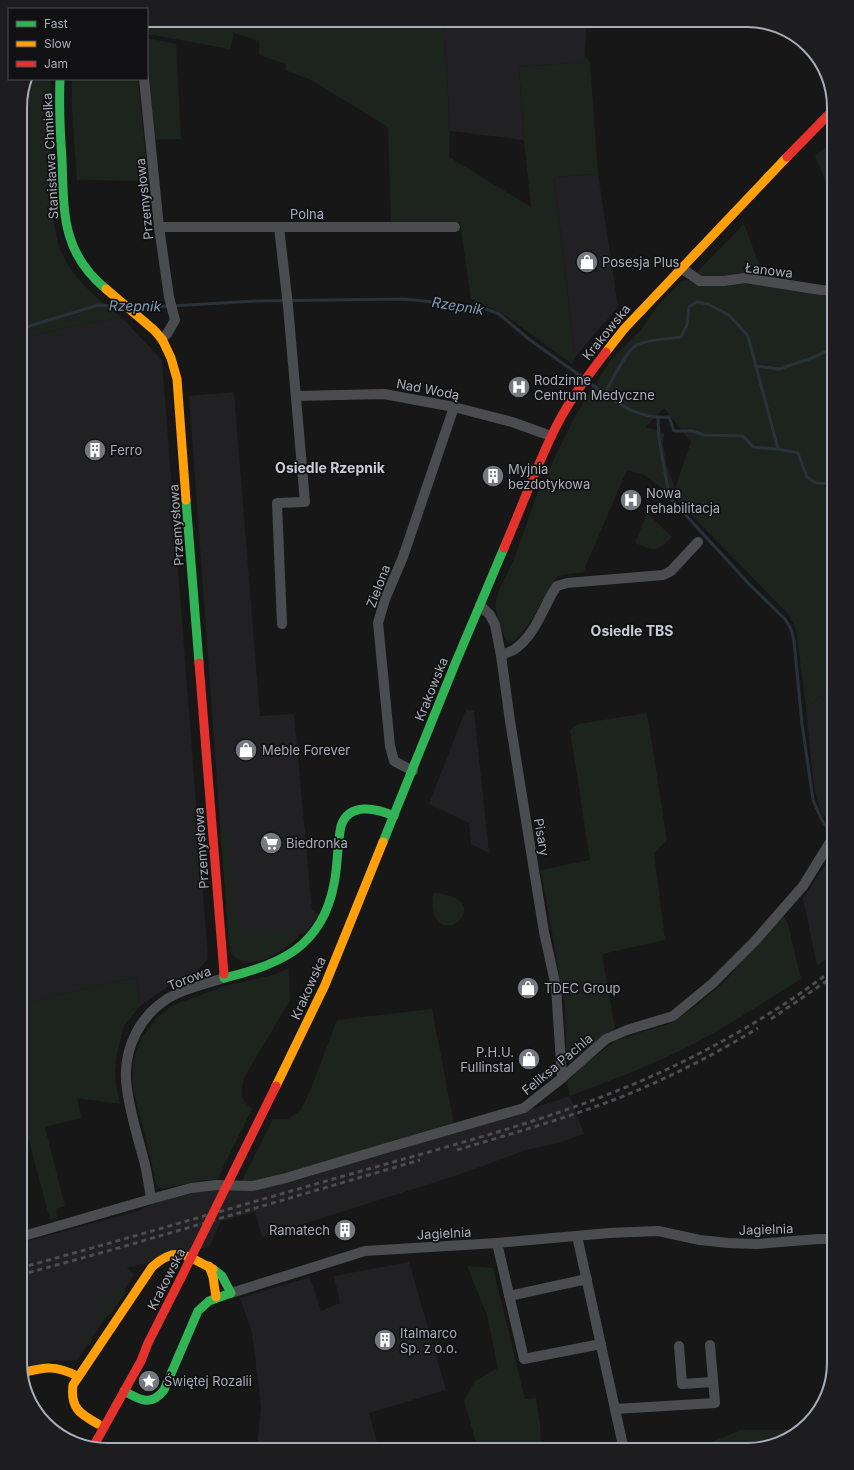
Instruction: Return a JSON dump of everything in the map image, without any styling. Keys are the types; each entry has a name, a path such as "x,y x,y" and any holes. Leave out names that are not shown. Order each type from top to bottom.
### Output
{"street":[{"name":"Stanisława Chmielka","path":"60,80 59,103 66,224 72,244 78,258 86,270 102,286 142,318 155,330 161,339"},
{"name":"Przemysłowa","path":"144,80 159,227 169,297 174,320 167,334 161,339 169,352 175,368 180,399 224,978"},
{"name":"Krakowska","path":"96,1442 141,1361 148,1343 325,985 480,605 551,436 592,370 624,329 827,116"},
{"name":"Polna","path":"159,227 455,227"},
{"path":"279,227 288,306 305,502 277,503 282,624"},
{"name":"Łanowa","path":"681,268 700,281 724,281 745,278 827,290"},
{"name":"Nad Wodą","path":"296,396 384,394 454,406 512,422 551,436"},
{"name":"Zielona","path":"413,771 394,761 390,746 378,623 385,599 403,557 454,406"},
{"path":"501,655 514,650 522,644 530,634 557,586 568,583 663,575 671,571 698,542"},
{"name":"Pisary","path":"480,605 490,616 495,625 501,655 511,729 544,932 556,987 562,1078"},
{"name":"Torowa","path":"151,1199 147,1173 126,1088 126,1066 131,1044 141,1024 162,1002 186,990 273,965 288,957 312,933 324,915 333,888 341,832 346,816 351,812 366,809 382,811 394,816"},
{"name":"Feliksa Pachla","path":"151,1199 191,1188 217,1185 252,1186 286,1178 524,1108 562,1078 606,1039 626,1030 673,1016 712,983 755,941 803,886 827,847"},
{"path":"27,1235 151,1199"},
{"name":"Jagielnia","path":"124,1391 145,1401 151,1401 161,1396 198,1311 209,1300 365,1251 497,1243 609,1233 658,1231 700,1240 728,1243 757,1244 827,1239"},
{"path":"577,1236 622,1443"},
{"path":"497,1243 524,1358 601,1344"},
{"path":"98,1424 80,1414 75,1409 72,1403 71,1392 73,1385 77,1376 148,1273 160,1260 168,1255 189,1255 219,1272 231,1293"},
{"path":"209,1266 213,1277 216,1298"},
{"path":"509,1296 587,1279"},
{"name":"Krakowska","path":"89,1441 134,1359 148,1343"},
{"path":"615,1409 715,1404 710,1345"},
{"path":"679,1346 682,1384 713,1382"},
{"path":"28,1372 51,1367 63,1369 77,1376"}],"shaded area":[{"path":"148,27 444,27 450,131 449,157 531,207 524,140 519,67 584,62 584,54 590,62 598,174 554,177 575,357 572,364 502,313 471,299 460,222 391,222 388,127 311,80 285,70 286,64 259,55 259,41 234,33 230,49 148,34"},
{"path":"444,27 586,27 584,62 519,67 524,140 450,131"},
{"path":"148,38 176,44 181,139 152,140 147,80"},
{"path":"31,80 51,80 50,123 53,205 55,230 62,254 80,281 122,318 77,325 27,337 27,102"},
{"path":"72,80 138,80 148,181 77,180 72,110"},
{"path":"827,147 827,184 815,156"},
{"name":"Posesja Plus","path":"598,174 618,307 575,357 554,177"},
{"path":"744,224 763,275 740,275 712,278 701,276 696,273"},
{"path":"690,280 746,280 827,296 827,691 806,708 796,629 789,615 673,496 644,475 627,470 584,572 561,575 556,578 523,632 510,643 505,639 499,623 496,601 499,590 514,560 537,494 575,416 611,360 640,331 659,304 682,281","holes":["664,408 691,442 673,494 674,485 666,463 663,444 664,433 646,427"]},
{"path":"122,318 162,360 208,959 195,973 170,985 140,1006 137,977 27,1002 27,337 77,325"},
{"path":"234,392 260,716 294,714 312,910 319,915 306,933 229,946 189,396"},
{"path":"647,513 672,537 659,548 651,549 635,543"},
{"path":"827,691 827,820 817,801 813,779 806,708"},
{"path":"466,709 474,711 489,853 471,844 469,823 429,804"},
{"path":"647,713 667,840 654,853 665,940 602,954 615,1028 581,1055 573,1058 566,1056 565,1007 541,870 590,860 570,730 578,724"},
{"path":"226,833 238,926 244,925 246,936 290,930 289,923 295,927 299,937 284,949 256,962 247,962 238,959 231,953 220,834"},
{"path":"827,862 827,958 817,966 803,898"},
{"path":"434,893 450,896 462,903 464,909 460,920 455,924 449,925 442,924 437,920 433,908 432,896"},
{"path":"783,914 788,924 801,979 699,1041 636,1070 570,1096 567,1082 586,1063 617,1040 671,1023 691,1010 724,982"},
{"path":"289,968 290,1000 245,1076 242,1086 242,1094 245,1101 252,1109 217,1180 203,1180 162,1189 156,1185 133,1089 133,1061 142,1037 158,1016 173,1005 225,986 273,975"},
{"path":"137,977 140,1006 124,1026 117,1053 115,1070 120,1104 77,1098 81,1118 45,1127 65,1206 56,1209 57,1218 50,1220 29,1140 27,1140 27,1002"},
{"path":"432,1009 454,1124 285,1176 241,1183 273,1119 288,1119 301,1110 310,1091 337,1020"},
{"path":"570,1096 584,1134 558,1143 526,1150 458,1175 262,1237 255,1212 221,1221 209,1247 127,1268 134,1275 77,1360 56,1360 27,1367 27,1241 138,1211 161,1200 209,1189 262,1188 305,1178 416,1142"},
{"path":"409,1262 446,1390 369,1413 377,1443 258,1443 261,1406 252,1332 240,1298 310,1277 321,1311 340,1303 334,1276"},
{"path":"467,1266 493,1268 525,1399 536,1398 540,1423 541,1443 476,1443 464,1400 475,1381 498,1368 487,1315"},
{"path":"116,1284 123,1285 125,1294 111,1314 103,1318 96,1317 95,1315 108,1301"},
{"path":"85,1333 91,1333 91,1345 88,1344 81,1352 69,1352 84,1347 83,1336"},
{"path":"741,1430 787,1430 787,1432 773,1439 757,1442 709,1443"}],"waterway":[{"name":"Rzepnik","path":"137,308 257,301 404,299 481,307 499,314 530,340 582,377"},
{"path":"605,393 623,361 635,346 651,341 681,337 687,325 689,307 697,302 708,304 729,315 748,336 778,449"},
{"name":"Rzepnik","path":"27,327 98,305 119,307"},
{"path":"755,366 779,369 827,351"},
{"name":"Rzepnik","path":"588,382 616,402 635,412 657,417 669,417 674,431 692,431 704,435 743,436 753,447 778,449 798,453 807,477 816,483 827,484"},
{"path":"658,418 659,439 671,499 750,585 785,619 791,629 794,641 802,724 813,800 827,828"}],"railway":[{"path":"27,1266 453,1145 578,1106 639,1082 697,1055 754,1023 827,974"},
{"path":"771,1019 827,981"},
{"path":"457,1150 525,1130 614,1100 698,1062 758,1028"},
{"path":"27,1273 122,1247 420,1160"}],"traffic: fast":[{"path":"60,80 63,196 68,230 80,261 91,275 106,289"},
{"path":"186,500 199,663"},
{"path":"383,842 504,548"},
{"path":"224,974 224,978 263,967 296,950 309,938 320,923 328,906 334,884 341,826 345,818 350,813 357,810 371,809 394,816"},
{"path":"124,1391 140,1399 150,1400 155,1399 164,1390 198,1311 209,1301 231,1293 222,1276 213,1269"}],"traffic: slow":[{"path":"606,352 624,329 787,157"},
{"path":"106,289 154,330 162,339 171,358 177,379 186,500"},
{"path":"276,1086 325,985 383,842"},
{"path":"98,1424 81,1413 75,1405 72,1393 73,1385 152,1267 161,1260 176,1254 189,1257 213,1269"},
{"path":"209,1266 213,1277 216,1297"},
{"path":"28,1371 50,1368 70,1372 77,1376"}],"traffic: jam":[{"path":"787,157 827,116"},
{"path":"504,548 539,464 563,414 576,393 606,352"},
{"path":"199,663 224,974"},
{"path":"181,1278 276,1086"},
{"path":"96,1442 141,1361 148,1343 181,1278"}],"place":[{"name":"Posesja Plus","path":"587,262"},
{"name":"Rodzinne Centrum Medyczne","path":"519,387"},
{"name":"Ferro","path":"95,450"},
{"name":"Myjnia bezdotykowa","path":"493,476"},
{"name":"Nowa rehabilitacja","path":"631,500"},
{"name":"Meble Forever","path":"246,750"},
{"name":"Biedronka","path":"271,843"},
{"name":"TDEC Group","path":"528,988"},
{"name":"P.H.U. Fullinstal","path":"529,1059"},
{"name":"Ramatech","path":"345,1230"},
{"name":"Italmarco Sp. z o.o.","path":"385,1340"},
{"name":"Świętej Rozalii","path":"149,1381"}],"district":[{"name":"Osiedle Rzepnik","path":"330,468"},
{"name":"Osiedle TBS","path":"632,631"}]}
